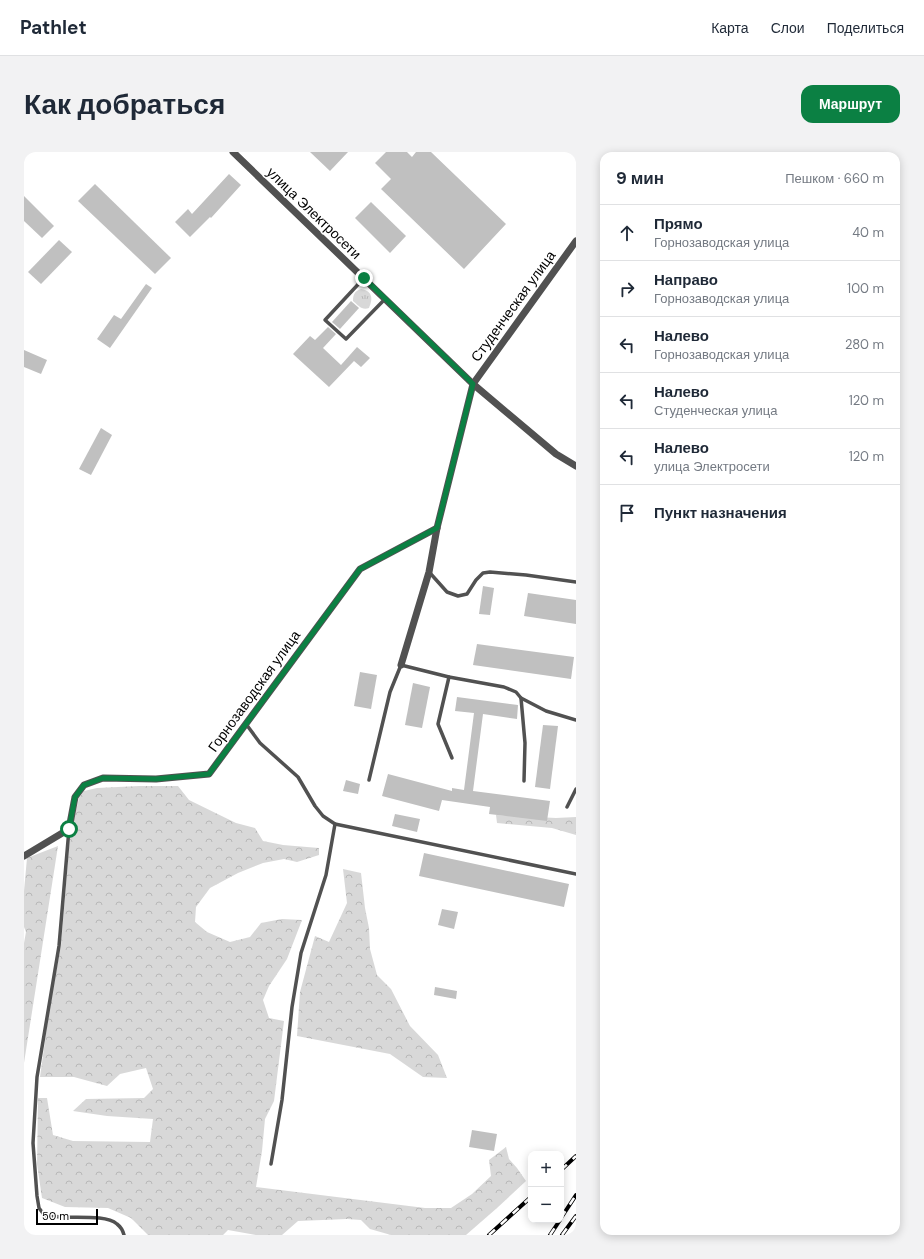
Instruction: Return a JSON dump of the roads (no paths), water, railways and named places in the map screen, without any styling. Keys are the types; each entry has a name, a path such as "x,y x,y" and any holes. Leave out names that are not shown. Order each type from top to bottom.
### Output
{"street":[{"name":"улица Электросети","path":"233,152 473,384 556,454 576,466"},
{"name":"Студенческая улица","path":"401,665 429,572 437,528 473,384 576,241"},
{"name":"Горнозаводская улица","path":"69,829 75,797 84,785 103,778 156,779 209,774 360,569 437,528"},
{"path":"24,856 69,829"}],"lane":[{"path":"364,278 325,320 346,339 385,299"},
{"path":"429,572 447,592 458,596 467,594 476,580 483,573 490,572 576,582"},
{"path":"369,780 390,692 401,665 449,677 504,687 516,692 522,698 546,711 576,720"},
{"path":"449,677 438,724 452,758"},
{"path":"522,698 525,742 524,781"},
{"path":"246,724 260,743 298,777 315,806 323,816 335,824 576,874"},
{"path":"567,807 576,789"},
{"path":"271,1164 282,1100 292,1007 301,953 326,875 335,824"},
{"path":"69,829 59,946 37,1077 33,1143 36,1196 39,1208 45,1216 103,1219 117,1224 124,1235"}],"railway":[{"path":"564,1167 576,1156"},
{"path":"564,1213 576,1195"},
{"path":"489,1235 528,1200"},
{"path":"562,1235 576,1216"},
{"path":"550,1235 558,1223"}]}
